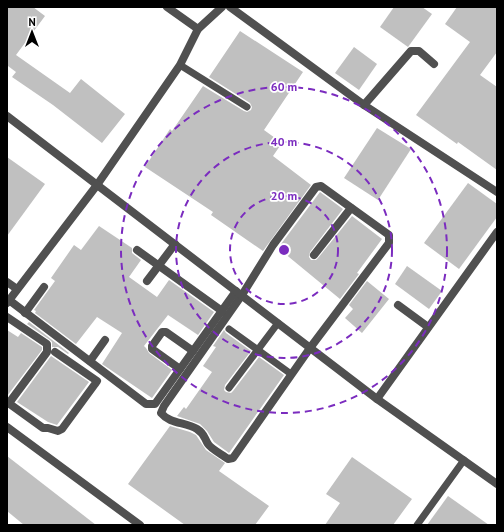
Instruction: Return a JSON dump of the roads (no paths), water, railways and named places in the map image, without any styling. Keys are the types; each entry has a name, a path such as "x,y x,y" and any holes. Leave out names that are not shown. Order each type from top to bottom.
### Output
{"street":[{"path":"167,7 198,29"},
{"path":"222,7 198,29 180,64 96,185 8,302 90,361 146,404 155,404 222,311 239,293"},
{"path":"230,7 364,105 497,191"},
{"path":"364,105 410,51 419,51 434,64"},
{"path":"7,116 377,399 497,484"},
{"path":"321,186 351,208 388,235 389,242 310,348 233,458 228,459 208,445 205,437 200,431 189,425 166,419 161,413 164,406 239,293 316,187 321,186"},
{"path":"314,255 351,208"},
{"path":"377,399 497,232"},
{"path":"147,281 175,244"},
{"path":"137,250 222,311"},
{"path":"7,282 17,289"},
{"path":"25,313 44,287"},
{"path":"398,305 428,327"},
{"path":"7,318 46,344 47,352 8,405 43,428 58,431 62,429 96,381 55,352"},
{"path":"180,370 152,349 152,346 162,332 166,332 193,352"},
{"path":"90,361 105,340"},
{"path":"7,427 140,525"}],"lane":[{"path":"180,64 247,107"},
{"path":"229,388 278,323"},
{"path":"229,329 292,374"},
{"path":"417,525 464,460"}]}
